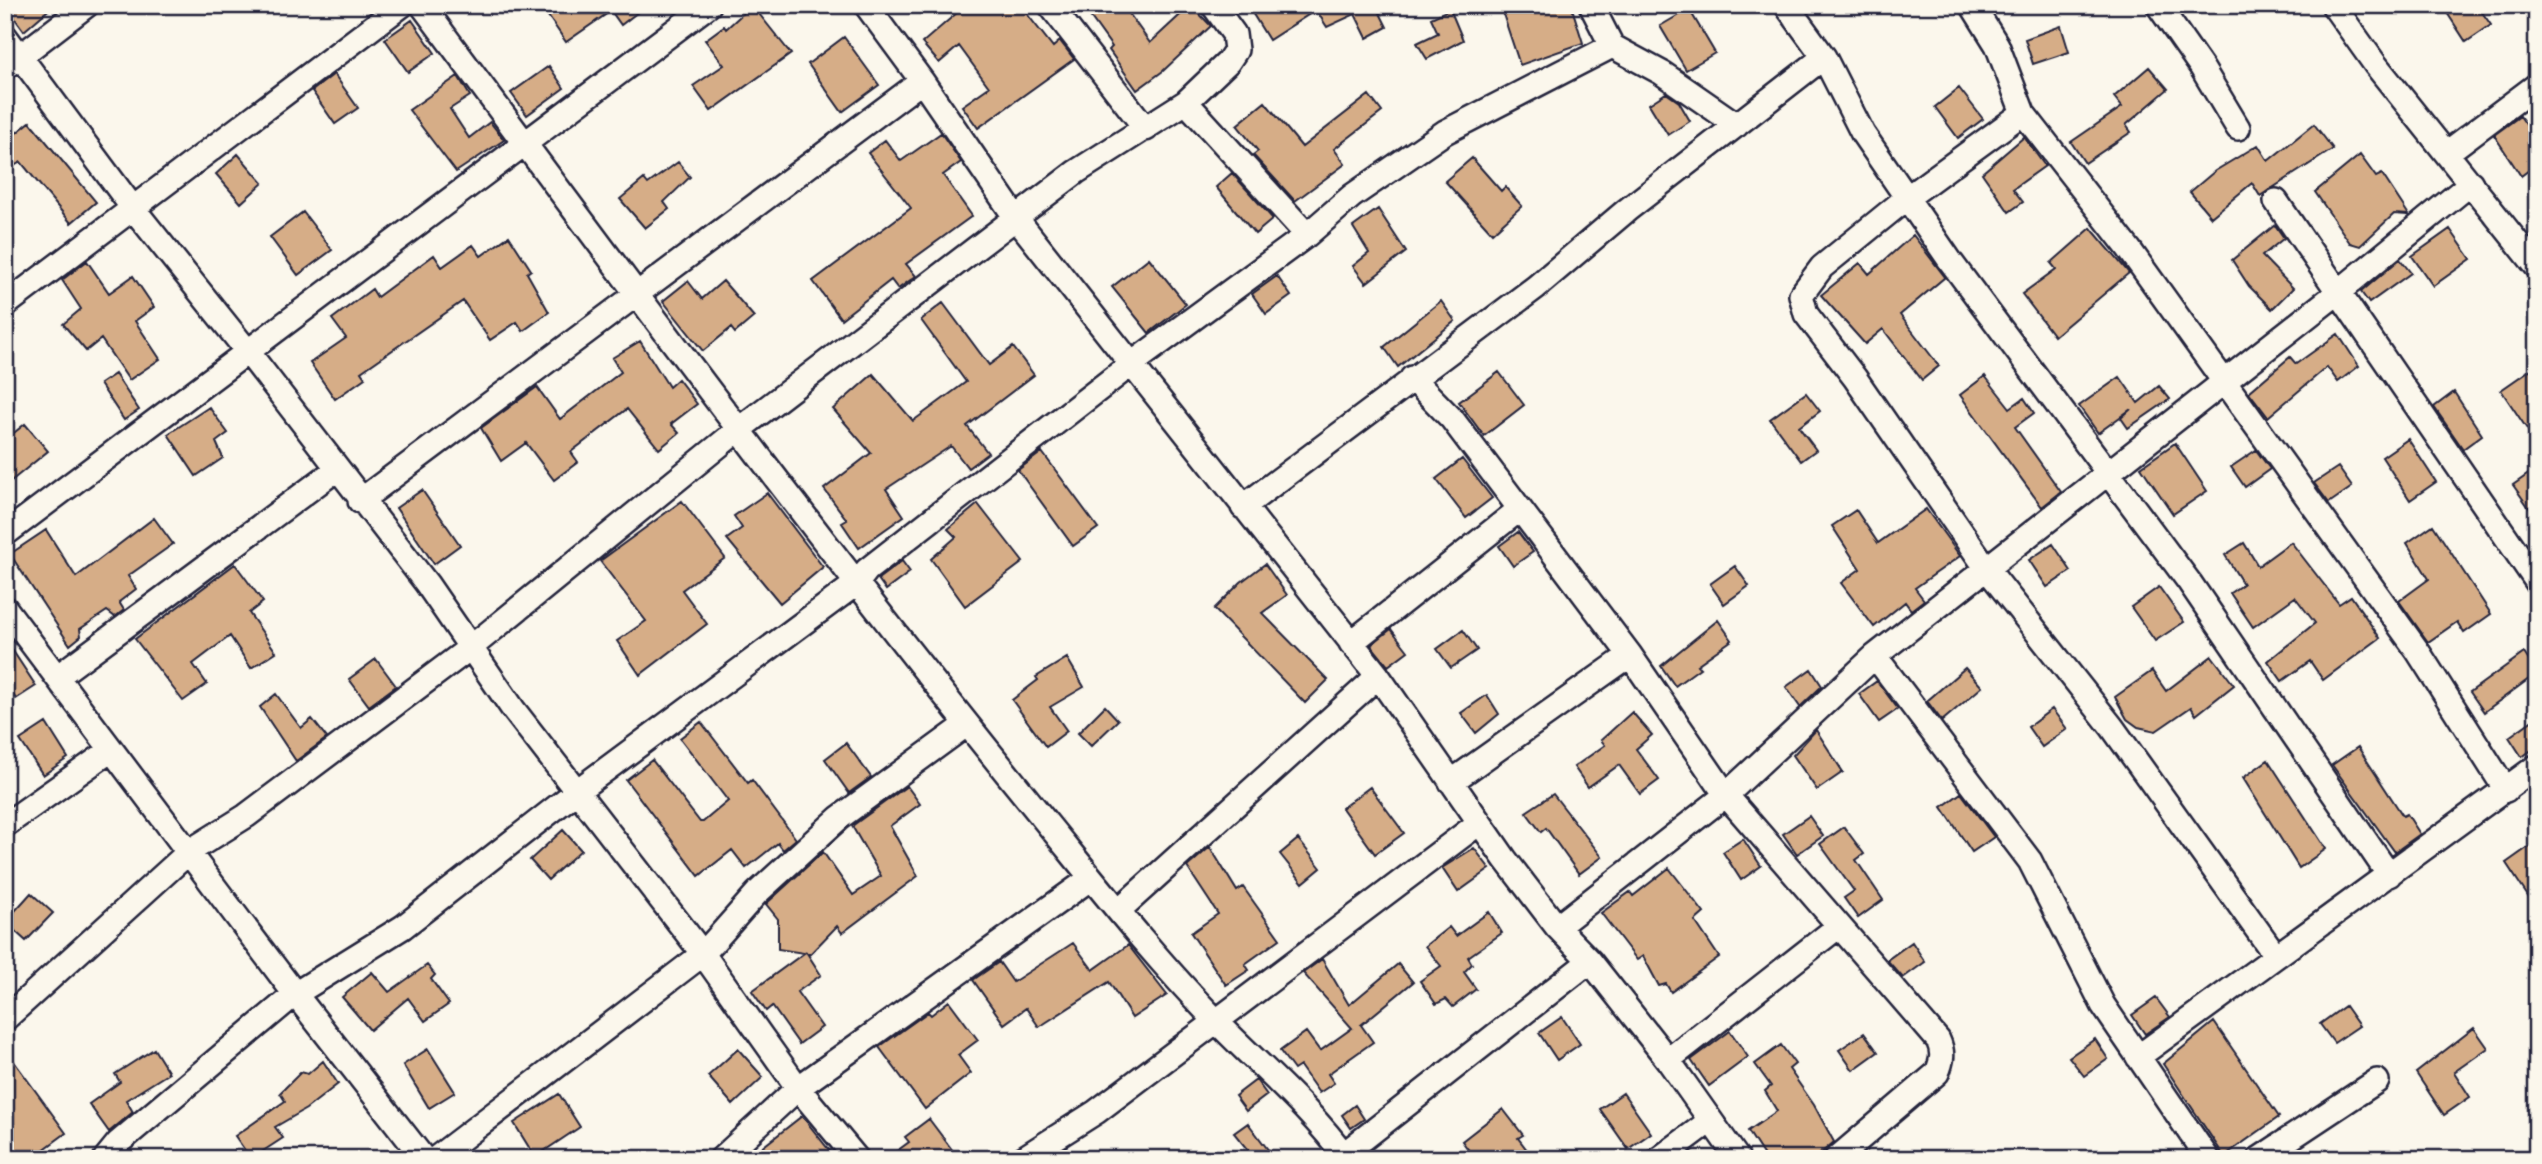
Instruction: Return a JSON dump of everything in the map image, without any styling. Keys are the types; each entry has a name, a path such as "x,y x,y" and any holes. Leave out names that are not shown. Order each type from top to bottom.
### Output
{"street":[{"path":"13,62 87,5"},
{"path":"5,305 402,5"},
{"path":"422,5 738,430 966,725 1091,878 1217,1022 1269,1073 1345,1156 1590,961"},
{"path":"5,534 709,5"},
{"path":"1050,5 1146,129"},
{"path":"5,1019 190,851 246,816 470,648 738,430 1076,172 1186,102 1228,62 1236,50 1234,34 1213,5"},
{"path":"1591,5 1612,46 1662,73 1737,125"},
{"path":"1786,5 1824,57 1863,134 1951,262 2190,583 2389,875"},
{"path":"1972,5 1997,45 2023,113 2129,249 2417,650 2506,790"},
{"path":"2158,5 2202,68 2238,128"},
{"path":"2333,5 2375,64 2448,152 2537,267"},
{"path":"873,8 1016,218 1378,676 1479,823 1557,927 1590,961 1668,1060 1738,1159"},
{"path":"5,36 13,62 248,352 360,501 427,584 513,709 703,954 798,1088 857,1159"},
{"path":"105,1159 118,1143 295,994 403,927 577,791 857,583 867,570 1130,365 1307,235 1352,197 1445,132 1612,46"},
{"path":"1243,507 1536,287 1627,210 1824,57"},
{"path":"360,501 638,296 922,81"},
{"path":"2448,152 2537,85"},
{"path":"1186,102 1307,235"},
{"path":"2023,113 1908,197 1822,267 1801,295 1806,314 1855,378 1987,569 2112,727 2276,956"},
{"path":"1557,927 1726,795 1875,656 2052,515 2107,475 2223,380 2336,294 2471,183"},
{"path":"2276,201 2336,294 2537,582"},
{"path":"1412,378 1452,419 1630,655 1726,795 1938,1040 1942,1050 1937,1073 1836,1159"},
{"path":"57,677 337,469"},
{"path":"1351,643 1520,509"},
{"path":"5,608 295,994 424,1159"},
{"path":"1451,782 1630,655"},
{"path":"1875,656 2030,861 2103,1005 2208,1159"},
{"path":"1119,910 1378,676"},
{"path":"435,1159 703,954 757,893 839,818 966,725"},
{"path":"5,825 111,750"},
{"path":"2138,1057 2537,766"},
{"path":"1022,1159 1096,1112 1479,823"},
{"path":"721,1159 798,1088 1091,878"},
{"path":"1668,1060 1839,926"},
{"path":"2259,1159 2377,1081"},
{"path":"1659,1159 1710,1121"}],"building":[{"path":"5,5 54,5 24,31"},
{"path":"556,5 647,5 621,25 611,11 566,42 546,13"},
{"path":"752,5 791,54 711,111 693,86 724,65 705,40 724,26 726,29"},
{"path":"966,5 1020,5 1053,47 1060,41 1074,59 978,128 962,106 989,87 959,46 939,63 922,43"},
{"path":"1082,5 1123,5 1150,43 1191,5 1211,26 1163,71 1137,90 1109,50 1112,47"},
{"path":"1260,5 1376,5 1387,27 1367,38 1355,14 1327,27 1316,10 1269,40 1251,11"},
{"path":"1500,5 1571,5 1583,43 1520,65"},
{"path":"2442,5 2477,5 2491,25 2466,42"},
{"path":"1450,9 1463,40 1427,59 1417,43 1438,33 1431,18"},
{"path":"1689,9 1715,53 1686,70 1660,26"},
{"path":"412,20 435,53 408,72 385,39"},
{"path":"2061,26 2069,52 2033,64 2025,39"},
{"path":"844,37 879,85 842,112 808,64"},
{"path":"549,66 564,88 527,115 511,93"},
{"path":"2149,67 2168,89 2126,125 2131,132 2085,163 2071,142 2122,107 2114,97"},
{"path":"334,74 358,108 335,124 312,91"},
{"path":"458,76 470,96 450,109 469,138 490,122 504,140 456,172 409,110"},
{"path":"1959,88 1983,119 1958,138 1935,107"},
{"path":"1666,93 1679,102 1690,121 1668,135 1649,104"},
{"path":"1369,95 1382,112 1334,149 1345,164 1295,201 1253,155 1258,151 1237,125 1265,102 1302,147"},
{"path":"2520,116 2537,140 2537,164 2521,176 2494,135"},
{"path":"30,122 96,202 71,223 21,162 5,171 5,142"},
{"path":"2314,124 2333,149 2260,196 2252,183 2211,217 2190,192 2215,171 2258,145 2268,161"},
{"path":"941,133 961,162 943,175 972,216 906,264 916,276 898,289 891,280 841,319 813,281 911,208 868,153 885,140 901,161"},
{"path":"2024,137 2045,166 2013,189 2023,202 2009,212 1982,173"},
{"path":"238,154 263,183 241,203 216,174"},
{"path":"2360,155 2376,177 2382,174 2409,215 2394,214 2360,246 2350,243 2315,192"},
{"path":"1472,158 1501,191 1505,187 1522,206 1492,233 1445,181"},
{"path":"678,162 690,177 664,202 669,209 645,228 620,199 644,179 648,184"},
{"path":"1232,173 1273,219 1255,234 1216,187"},
{"path":"1378,209 1406,252 1366,283 1353,266 1369,253 1353,227"},
{"path":"303,212 332,250 298,275 270,237"},
{"path":"2275,225 2284,238 2262,256 2293,288 2272,309 2249,286 2232,260"},
{"path":"2091,228 2129,273 2054,336 2022,294 2056,269 2051,263"},
{"path":"2450,229 2471,259 2433,286 2412,256"},
{"path":"1913,235 1945,277 1900,315 1939,366 1922,380 1883,329 1865,344 1821,295 1860,263 1869,274"},
{"path":"509,236 531,270 527,273 549,312 523,331 517,322 490,340 463,301 361,372 365,378 335,399 310,363 346,338 332,319 372,289 377,297 434,255 442,267 473,245 481,256"},
{"path":"1149,258 1186,304 1149,333 1112,287"},
{"path":"2400,259 2411,273 2369,303 2361,292"},
{"path":"87,261 109,293 133,276 154,307 135,321 160,359 129,380 101,339 86,351 63,324 81,309 62,280"},
{"path":"1277,276 1291,296 1266,314 1252,294"},
{"path":"688,281 702,299 723,281 754,317 735,333 731,328 703,351 663,301"},
{"path":"1441,301 1455,321 1398,367 1384,347"},
{"path":"943,303 989,365 1013,347 1034,375 967,426 988,453 968,468 951,446 886,489 904,516 859,548 842,523 847,520 824,489 871,453 833,409 873,374 913,421 966,382 921,320"},
{"path":"2338,334 2359,366 2338,382 2327,367 2268,417 2249,392 2290,357 2296,364"},
{"path":"640,341 669,387 678,379 697,404 671,424 679,433 659,449 627,409 571,452 578,462 554,480 526,443 501,461 481,428 537,387 560,419 621,372 612,358"},
{"path":"2537,365 2537,444 2501,390"},
{"path":"1499,372 1524,405 1484,436 1459,402"},
{"path":"115,374 139,410 124,420 100,384"},
{"path":"1985,376 2010,408 2024,398 2034,413 2015,427 2061,492 2042,507 1960,395"},
{"path":"2120,377 2138,403 2159,386 2170,399 2128,428 2121,418 2131,409 2098,433 2079,406"},
{"path":"2454,392 2482,435 2463,449 2434,407"},
{"path":"1806,393 1820,411 1799,427 1816,450 1801,461 1770,419"},
{"path":"209,407 228,433 216,442 223,458 196,476 168,434"},
{"path":"25,424 48,451 5,486 5,440"},
{"path":"2408,439 2436,482 2410,500 2382,457"},
{"path":"2175,443 2207,491 2173,514 2141,467"},
{"path":"2256,450 2270,469 2245,487 2231,467"},
{"path":"1042,452 1098,528 1073,546 1018,470"},
{"path":"1462,459 1492,498 1466,518 1436,479"},
{"path":"2338,467 2352,487 2329,503 2314,483"},
{"path":"2537,468 2537,519 2513,485"},
{"path":"422,490 460,545 434,564 396,508"},
{"path":"767,493 823,567 780,603 727,539 742,528 734,516"},
{"path":"682,501 725,558 682,590 707,624 640,675 617,641 646,621 600,561"},
{"path":"978,504 1023,562 965,606 931,559 956,537 948,529"},
{"path":"1926,509 1960,556 1915,588 1924,600 1911,610 1905,602 1874,627 1841,583 1860,569 1832,526 1856,510 1878,543"},
{"path":"154,518 173,544 128,576 136,589 119,602 124,610 115,617 107,611 80,629 81,636 70,645 10,554 46,530 76,577"},
{"path":"2433,525 2491,614 2464,633 2457,622 2428,642 2399,601 2429,579 2407,543"},
{"path":"1518,532 1533,552 1513,566 1499,546"},
{"path":"2291,542 2339,604 2351,596 2380,638 2323,680 2310,661 2282,681 2268,661 2315,623 2295,597 2253,627 2230,593 2243,584 2225,555 2244,543 2258,566"},
{"path":"2053,544 2071,571 2047,587 2029,560"},
{"path":"902,561 910,572 886,590 878,579"},
{"path":"235,564 263,602 249,613 276,652 251,668 230,636 193,664 207,684 183,701 135,639"},
{"path":"1265,564 1287,595 1262,613 1328,680 1305,703 1214,609 1241,582"},
{"path":"1735,566 1749,586 1724,604 1710,584"},
{"path":"2159,587 2184,622 2155,641 2131,607"},
{"path":"1718,620 1732,640 1697,665 1700,668 1675,686 1661,666"},
{"path":"1391,629 1408,651 1388,666 1371,645"},
{"path":"1463,630 1477,650 1451,668 1437,649"},
{"path":"5,639 36,686 16,699 5,683"},
{"path":"2524,653 2537,673 2484,712 2470,692"},
{"path":"2212,656 2234,685 2196,715 2191,707 2156,731 2138,727 2127,719 2115,697 2152,671 2166,691"},
{"path":"1067,658 1084,687 1050,707 1067,731 1046,747 1012,700 1038,680 1036,677"},
{"path":"376,659 396,686 369,706 349,679"},
{"path":"1965,668 1982,687 1942,721 1927,701"},
{"path":"1811,669 1822,686 1800,707 1786,687"},
{"path":"1877,681 1898,709 1879,722 1859,694"},
{"path":"276,694 301,728 312,719 327,738 296,761 260,707"},
{"path":"1487,695 1499,714 1476,733 1461,713"},
{"path":"1105,706 1118,720 1091,746 1078,733"},
{"path":"2052,709 2067,729 2042,747 2028,727"},
{"path":"1632,712 1652,735 1636,749 1659,780 1640,794 1619,765 1588,787 1574,767 1605,745 1601,740"},
{"path":"2537,717 2537,746 2522,757 2509,737"},
{"path":"701,722 748,783 752,780 796,839 783,850 778,843 746,868 732,850 699,876 626,780 652,760 700,822 703,822 728,801 680,738"},
{"path":"46,723 68,758 43,775 20,740"},
{"path":"1816,730 1843,772 1817,790 1793,755"},
{"path":"846,743 871,777 849,793 825,759"},
{"path":"2358,747 2403,816 2407,814 2420,834 2395,852 2332,765"},
{"path":"2268,760 2326,849 2299,868 2243,778"},
{"path":"907,786 920,804 890,826 918,876 842,933 837,926 810,954 807,953 821,975 797,992 822,1027 799,1044 772,1006 766,1011 752,991 804,953 778,949 778,919 766,904 823,852 853,895 881,876 852,826"},
{"path":"1370,787 1404,833 1375,854 1342,808"},
{"path":"1961,793 1994,837 1972,852 1942,807"},
{"path":"1553,794 1602,857 1579,874 1546,828 1541,832 1526,812"},
{"path":"1809,816 1823,836 1797,854 1783,834"},
{"path":"1844,827 1864,854 1856,860 1883,900 1858,918 1844,898 1854,891 1820,844"},
{"path":"563,830 581,850 548,880 530,860"},
{"path":"1298,839 1321,868 1303,883 1280,854"},
{"path":"1743,839 1761,866 1741,880 1723,852"},
{"path":"2537,841 2537,910 2506,863"},
{"path":"1210,847 1237,891 1243,887 1280,939 1245,964 1249,970 1226,985 1191,933 1218,914 1187,867"},
{"path":"1474,848 1490,869 1458,892 1442,868"},
{"path":"1669,868 1704,913 1695,921 1719,957 1671,992 1666,984 1659,986 1643,956 1637,960 1601,913 1630,892 1633,896"},
{"path":"31,893 53,913 26,941 5,922"},
{"path":"1489,912 1502,933 1468,957 1472,964 1464,972 1476,989 1453,1007 1446,999 1436,1004 1420,981 1441,966 1425,946 1449,927 1456,936"},
{"path":"1912,942 1925,962 1903,978 1887,960"},
{"path":"1073,943 1093,970 1128,945 1167,995 1132,1018 1109,982 1039,1027 1026,1008 1004,1024 973,980 999,962 1013,982"},
{"path":"1322,959 1349,1005 1398,964 1413,982 1361,1025 1373,1042 1328,1074 1334,1083 1319,1093 1300,1066 1294,1070 1280,1051 1306,1032 1320,1051 1352,1028 1303,973"},
{"path":"427,965 435,975 431,979 449,1004 425,1021 408,998 370,1030 342,997 372,972 389,992"},
{"path":"2156,998 2170,1017 2145,1034 2132,1015"},
{"path":"949,1001 978,1040 958,1055 971,1073 925,1109 879,1047 928,1012 931,1015"},
{"path":"2345,1006 2359,1026 2334,1043 2320,1024"},
{"path":"1562,1017 1580,1044 1557,1060 1539,1033"},
{"path":"2214,1022 2279,1117 2224,1156 2163,1064"},
{"path":"2474,1028 2488,1048 2454,1072 2470,1097 2444,1115 2416,1073"},
{"path":"1730,1031 1748,1057 1709,1086 1691,1060"},
{"path":"1864,1033 1878,1052 1853,1070 1839,1050"},
{"path":"2095,1039 2108,1059 2084,1076 2069,1057"},
{"path":"1781,1045 1795,1064 1789,1069 1814,1105 1834,1142 1814,1159 1766,1159 1748,1131 1777,1111 1765,1091 1771,1086 1755,1064"},
{"path":"5,1049 66,1133 31,1159 20,1159 5,1140"},
{"path":"154,1049 169,1073 126,1100 133,1112 109,1132 89,1104 120,1082 115,1074"},
{"path":"428,1049 455,1092 429,1108 403,1065"},
{"path":"738,1049 763,1077 733,1105 708,1076"},
{"path":"323,1061 338,1084 306,1109 275,1127 283,1138 251,1159 235,1136 285,1101 280,1093 301,1072 308,1074"},
{"path":"1256,1080 1267,1095 1246,1111 1235,1096"},
{"path":"1623,1093 1651,1133 1628,1149 1600,1109"},
{"path":"559,1094 580,1127 535,1157 514,1123"},
{"path":"1355,1105 1364,1119 1351,1128 1342,1115"},
{"path":"1503,1109 1523,1135 1518,1138 1534,1159 1475,1159 1462,1141"},
{"path":"802,1116 836,1159 767,1159 760,1149"},
{"path":"929,1119 959,1159 886,1159 909,1142 905,1137"},
{"path":"1248,1123 1275,1159 1255,1159 1234,1133"}]}
